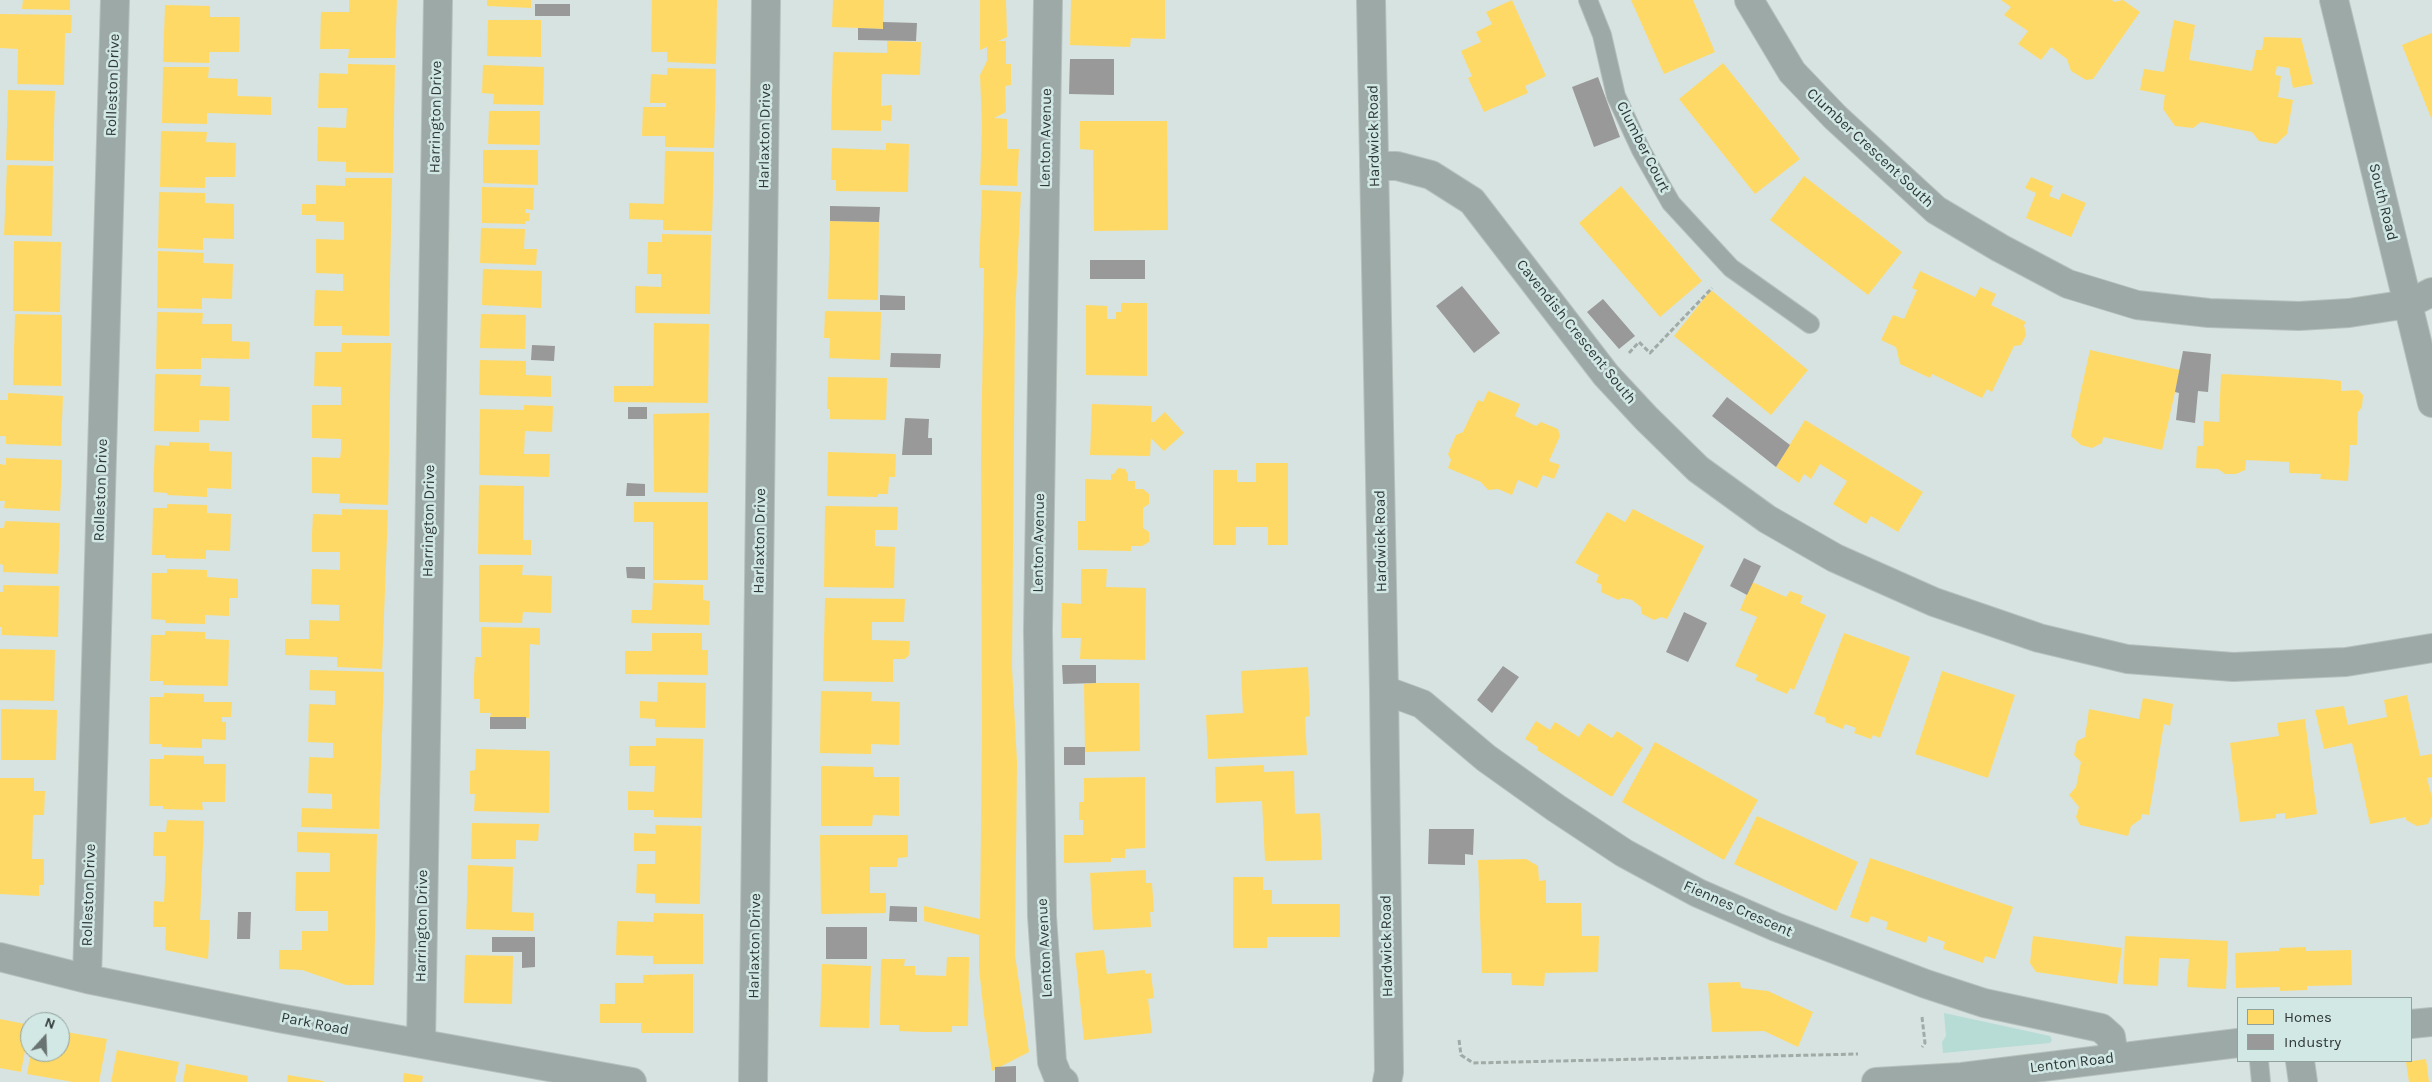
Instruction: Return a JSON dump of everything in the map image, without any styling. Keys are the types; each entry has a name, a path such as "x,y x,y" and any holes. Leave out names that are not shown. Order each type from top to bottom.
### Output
{"street":[{"name":"Rolleston Drive","path":"87,979 115,0"},
{"name":"Harrington Drive","path":"420,1043 438,0"},
{"name":"Harlaxton Drive","path":"752,1082 766,0"},
{"name":"Lenton Avenue","path":"1048,0 1038,631 1042,916 1052,1062 1058,1077 1064,1082"},
{"name":"Hardwick Road","path":"1371,0 1384,690 1389,1062 1387,1082"},
{"name":"Clumber Crescent South","path":"1749,0 1792,72 1835,117 1914,191 1944,215 2000,248 2068,284 2137,304 2209,313 2299,316 2349,313 2408,304 2432,292"},
{"name":"South Road","path":"2334,0 2432,403"},
{"name":"Cavendish Crescent South","path":"1374,166 1397,166 1431,176 1472,201 1606,375 1646,418 1698,468 1767,519 1835,558 1934,602 2039,638 2127,659 2232,667 2346,662 2432,648"},
{"name":"Fiennes Crescent","path":"1384,690 1422,704 1486,758 1624,853 1698,893 1758,919 1926,984 1984,1003 2101,1028 2111,1037 2114,1057"},
{"name":"Park Road","path":"0,957 87,979 632,1082"},
{"path":"2412,1024 2432,1022"},
{"name":"Lenton Road","path":"1876,1082 1962,1080 2114,1057 2237,1043"},
{"path":"2300,1062 2302,1082"}],"lane":[{"name":"Clumber Court","path":"1588,0 1602,35 1616,96 1641,150 1672,203 1731,268 1810,324"},
{"path":"2259,1062 2261,1082"}],"path":[{"path":"1626,356 1639,342 1650,353 1731,268"},
{"path":"1920,1050 1925,1043 1921,1006 1926,984"},
{"path":"1459,1040 1461,1055 1473,1063 1866,1054"}],"shaded area":[{"path":"1944,1013 2050,1036 2052,1040 2050,1043 1943,1053 1942,1042 1946,1036"}],"building: Homes":[{"path":"23,0 70,0 70,10 22,9"},
{"path":"349,0 397,0 395,58 348,58 349,49 320,49 321,12 349,12"},
{"path":"487,0 531,0 531,8 487,6"},
{"path":"652,0 717,0 716,64 667,62 667,52 651,52"},
{"path":"833,0 884,0 883,29 832,27"},
{"path":"980,0 1006,0 1007,37 998,41 1006,41 1006,64 1011,64 1011,85 1005,86 1006,112 994,118 1007,119 1007,149 1019,149 1017,186 980,185 982,125 980,75 987,61 987,47 980,50"},
{"path":"1071,0 1165,0 1165,39 1131,38 1130,47 1070,45"},
{"path":"1512,0 1546,76 1525,86 1528,93 1484,112 1468,78 1472,76 1461,51 1481,42 1476,32 1492,24 1486,12"},
{"path":"1631,0 1693,0 1715,52 1664,74"},
{"path":"2001,0 2112,0 2114,2 2123,0 2140,12 2093,79 2086,80 2071,71 2067,59 2051,47 2041,60 2018,44 2028,31 2004,15 2011,7"},
{"path":"165,5 210,6 210,17 240,17 239,52 209,52 209,63 163,62"},
{"path":"0,14 72,15 71,33 65,33 64,85 17,84 18,49 0,48"},
{"path":"488,20 541,20 541,57 487,56"},
{"path":"2174,20 2195,25 2189,60 2252,71 2256,50 2262,50 2264,37 2301,38 2313,84 2293,88 2289,68 2277,66 2275,75 2281,76 2278,97 2293,100 2287,134 2276,144 2259,141 2252,132 2201,122 2193,128 2175,126 2163,109 2165,95 2140,90 2144,69 2164,72"},
{"path":"2432,33 2432,120 2402,45"},
{"path":"887,41 921,42 920,75 882,74 881,106 892,105 891,121 881,120 881,131 831,130 833,52 887,53"},
{"path":"1723,63 1800,159 1755,194 1679,99"},
{"path":"348,64 395,65 393,173 346,172 346,162 317,161 318,127 346,128 347,108 318,108 319,73 348,74"},
{"path":"483,65 544,67 543,105 493,104 494,94 482,93"},
{"path":"163,67 209,67 208,78 238,79 237,96 271,97 271,115 207,113 207,124 162,123"},
{"path":"667,68 716,69 714,148 665,147 665,136 642,136 643,107 666,107 666,103 650,103 651,74 667,75"},
{"path":"8,90 55,91 53,161 6,160"},
{"path":"489,111 540,111 540,145 488,144"},
{"path":"1080,121 1167,121 1168,230 1094,231 1093,150 1080,149"},
{"path":"161,131 207,132 206,142 236,143 235,177 205,177 205,188 160,187"},
{"path":"886,143 909,144 908,192 836,191 836,180 831,180 832,148 886,150"},
{"path":"483,150 538,150 538,185 483,183"},
{"path":"665,151 714,152 712,231 663,230 663,220 629,219 629,203 664,204"},
{"path":"7,165 53,166 52,236 4,235"},
{"path":"1804,176 1902,252 1868,295 1770,220"},
{"path":"2031,177 2053,186 2049,196 2059,200 2062,193 2086,203 2071,237 2026,218 2036,193 2025,188"},
{"path":"345,178 392,178 389,336 342,335 342,326 314,326 315,290 343,291 343,274 316,273 316,239 344,240 344,222 316,221 316,215 302,215 302,204 316,204 316,185 345,186"},
{"path":"1621,186 1702,281 1660,317 1579,223"},
{"path":"482,187 534,188 533,210 526,209 525,213 530,213 529,221 525,221 525,224 482,223"},
{"path":"982,190 1021,192 1015,315 1012,667 1017,762 1015,955 1029,1052 992,1071 979,968 979,935 924,921 924,906 980,919 982,732 981,461 984,268 979,268"},
{"path":"159,192 205,193 205,203 234,204 234,239 203,238 203,250 158,248"},
{"path":"830,221 879,222 878,300 828,299"},
{"path":"481,228 525,229 524,249 537,249 536,265 480,263"},
{"path":"662,234 711,235 710,314 635,313 635,286 661,287 661,274 647,274 648,242 662,242"},
{"path":"14,241 61,242 60,312 13,311"},
{"path":"158,251 204,253 203,263 233,264 232,299 202,298 202,309 157,308"},
{"path":"483,269 542,271 541,308 482,305"},
{"path":"1920,271 1975,297 1980,287 1996,294 1991,305 2026,322 2024,325 2026,335 2021,345 2014,346 1992,392 1987,389 1982,398 1932,374 1930,378 1900,364 1896,347 1881,340 1893,315 1904,319 1917,290 1912,288"},
{"path":"1711,290 1808,370 1771,415 1674,336"},
{"path":"1121,303 1147,303 1147,376 1086,375 1086,305 1107,306 1107,319 1116,319 1116,312 1121,312"},
{"path":"825,311 881,312 880,360 829,358 830,338 824,338"},
{"path":"157,312 203,313 202,324 232,324 232,341 250,342 249,359 201,358 201,369 156,369"},
{"path":"15,314 62,315 61,386 13,385"},
{"path":"481,314 526,315 525,349 480,348"},
{"path":"654,323 709,324 708,403 614,402 614,386 653,386"},
{"path":"342,343 391,343 388,505 339,503 340,494 312,493 312,457 340,458 341,450 341,439 312,438 312,405 341,405 341,387 314,386 315,352 341,352"},
{"path":"2090,350 2180,370 2162,450 2103,437 2102,443 2092,448 2081,445 2071,436"},
{"path":"480,360 526,361 526,375 551,376 551,397 479,395"},
{"path":"155,374 201,375 200,386 230,387 229,421 199,420 199,432 154,431"},
{"path":"2221,374 2341,381 2341,391 2358,390 2363,395 2362,407 2358,412 2357,445 2350,445 2348,481 2320,479 2321,474 2289,473 2289,462 2246,460 2245,470 2236,474 2225,474 2218,469 2196,468 2197,446 2203,446 2204,421 2219,422"},
{"path":"828,377 887,378 886,420 830,419 830,409 827,409"},
{"path":"1488,391 1520,404 1515,416 1536,426 1541,422 1558,429 1560,436 1549,461 1560,465 1554,479 1543,475 1537,488 1518,480 1512,495 1498,489 1488,490 1481,482 1448,468 1451,460 1448,454 1456,435 1463,432 1478,400 1483,402"},
{"path":"8,393 63,396 61,446 6,444 6,436 0,436 0,400 8,400"},
{"path":"1092,404 1152,406 1151,422 1154,422 1165,412 1184,433 1164,451 1151,438 1150,456 1090,455"},
{"path":"524,405 553,406 552,432 525,431 524,454 550,454 549,477 479,475 480,409 524,410"},
{"path":"709,413 708,493 654,492 653,414"},
{"path":"1805,420 1923,492 1898,532 1871,516 1866,524 1833,504 1847,481 1820,464 1811,479 1804,474 1799,483 1776,467"},
{"path":"169,442 209,443 209,451 232,452 231,489 207,488 207,497 167,495 167,493 153,492 155,445 169,446"},
{"path":"828,452 896,454 895,477 889,477 888,494 878,494 878,497 827,496"},
{"path":"6,458 62,460 60,511 4,508 5,501 0,501 0,464 6,465"},
{"path":"1256,463 1288,463 1288,545 1268,545 1268,527 1236,527 1236,545 1213,545 1213,470 1237,470 1237,482 1256,482"},
{"path":"1118,468 1125,469 1128,474 1128,481 1135,481 1135,489 1143,489 1149,494 1149,504 1143,508 1143,528 1149,532 1149,542 1142,546 1131,546 1131,551 1078,550 1078,521 1085,521 1085,479 1111,480 1111,474 1114,474"},
{"path":"479,485 524,486 523,540 531,540 531,555 478,554"},
{"path":"634,502 708,502 708,580 653,580 653,522 634,522"},
{"path":"167,504 207,505 207,513 231,514 230,551 206,550 206,559 165,558 165,555 152,555 153,508 167,508"},
{"path":"825,506 898,507 897,530 875,530 875,546 895,547 894,588 824,587"},
{"path":"342,509 388,510 382,669 337,667 337,657 285,655 285,639 309,639 309,620 339,621 339,605 311,604 312,569 340,570 340,552 312,552 312,534 313,514 342,515"},
{"path":"1633,509 1704,546 1667,619 1661,617 1654,620 1642,614 1641,607 1632,600 1622,598 1618,600 1601,592 1602,585 1596,582 1599,575 1575,563 1607,512 1625,522"},
{"path":"5,521 60,523 58,574 3,572 3,565 0,564 0,528 4,528"},
{"path":"479,565 523,565 522,575 552,576 551,613 523,612 522,623 479,622"},
{"path":"167,569 207,570 207,577 238,579 238,598 229,598 229,616 205,615 205,624 165,623 165,620 151,619 152,573 167,573"},
{"path":"1081,569 1107,569 1106,587 1146,588 1145,660 1080,659 1081,638 1061,638 1062,603 1081,604"},
{"path":"1752,582 1786,597 1790,591 1803,596 1800,603 1826,615 1794,690 1790,688 1787,694 1755,680 1758,675 1735,666 1757,617 1740,610"},
{"path":"653,583 703,585 703,600 710,601 709,625 631,623 632,610 652,610"},
{"path":"3,585 59,586 58,637 2,635 2,627 0,627 0,592 3,592"},
{"path":"825,598 905,599 904,622 872,622 872,640 910,641 909,655 905,659 893,659 893,682 823,681"},
{"path":"481,627 540,628 540,645 530,644 529,718 490,717 491,713 480,713 480,699 474,699 474,677 475,657 481,657"},
{"path":"165,631 205,632 205,639 229,640 228,686 163,685 163,681 150,681 151,635 165,635"},
{"path":"652,633 702,633 702,650 708,650 708,675 625,674 625,651 652,651"},
{"path":"1844,633 1910,657 1880,738 1873,735 1871,739 1854,733 1856,728 1845,724 1843,729 1825,722 1826,718 1814,714"},
{"path":"0,649 55,650 54,701 0,700"},
{"path":"1308,667 1310,716 1305,717 1307,755 1208,759 1206,715 1243,713 1241,671"},
{"path":"310,670 384,672 379,829 301,827 302,808 332,809 332,794 308,793 309,757 333,758 333,743 308,742 309,704 335,705 335,691 309,690"},
{"path":"1942,671 2015,695 1988,778 1915,754"},
{"path":"658,682 706,683 705,728 655,727 655,719 640,718 640,701 657,702"},
{"path":"1139,683 1140,751 1085,752 1084,684"},
{"path":"821,691 872,692 871,701 900,702 899,745 871,744 871,754 820,753"},
{"path":"164,693 204,694 204,702 232,702 231,717 222,717 222,722 226,722 226,740 202,739 202,748 162,747 162,744 149,744 150,697 164,697"},
{"path":"2407,695 2420,756 2432,754 2432,777 2427,778 2432,798 2432,815 2428,824 2417,826 2406,820 2406,817 2370,824 2352,743 2324,749 2315,710 2344,706 2348,725 2387,717 2384,700"},
{"path":"2143,698 2173,704 2170,726 2164,724 2149,815 2142,814 2141,819 2131,826 2128,836 2080,825 2076,817 2079,807 2069,795 2076,787 2081,762 2074,755 2077,741 2085,737 2089,709 2139,719"},
{"path":"1,709 57,710 56,760 1,760"},
{"path":"2305,719 2317,814 2285,819 2285,813 2276,814 2276,818 2240,822 2230,743 2279,736 2277,723"},
{"path":"1536,721 1550,730 1555,722 1579,737 1588,723 1612,738 1617,731 1643,748 1612,797 1537,750 1538,747 1525,739"},
{"path":"656,738 703,739 702,818 654,817 654,810 628,810 628,791 654,792 655,766 629,766 629,746 656,746"},
{"path":"1655,742 1758,800 1724,860 1622,802"},
{"path":"476,749 550,751 549,813 474,811 475,794 470,794 470,771 475,770"},
{"path":"164,755 204,756 204,764 226,764 225,802 202,802 203,810 163,809 163,806 149,806 150,759 164,759"},
{"path":"1264,765 1264,772 1294,771 1295,814 1320,813 1322,860 1265,861 1262,801 1216,803 1215,767"},
{"path":"821,766 873,767 874,777 899,777 899,816 873,815 872,826 821,826"},
{"path":"1145,777 1145,848 1125,849 1125,858 1111,858 1111,862 1064,863 1064,835 1083,835 1083,820 1079,820 1079,802 1084,802 1084,778"},
{"path":"0,778 34,778 34,791 45,791 44,815 33,815 32,859 44,859 44,885 39,885 39,896 0,894"},
{"path":"1757,816 1858,862 1836,911 1734,864"},
{"path":"167,820 204,821 200,920 210,920 208,959 165,950 166,927 153,927 154,901 164,902 166,856 153,856 154,832 166,832"},
{"path":"472,823 539,824 538,841 516,840 516,859 471,859"},
{"path":"655,825 701,826 700,904 655,903 655,894 636,893 637,864 655,864 655,851 634,851 634,833 656,834"},
{"path":"297,832 377,834 374,985 346,985 302,970 279,969 279,950 302,950 302,931 328,931 328,911 295,911 296,872 330,872 330,853 297,852"},
{"path":"820,835 908,835 908,857 898,858 897,867 870,867 870,893 886,893 886,913 821,914"},
{"path":"1870,858 2013,907 1995,959 1985,956 1983,963 1943,949 1945,942 1928,936 1926,943 1886,929 1888,922 1871,916 1868,923 1850,917"},
{"path":"1526,859 1538,866 1539,881 1546,880 1546,903 1581,903 1582,936 1599,936 1598,972 1545,973 1544,986 1512,985 1511,973 1482,973 1478,860"},
{"path":"468,865 513,867 512,912 534,913 533,931 466,929"},
{"path":"1146,870 1146,883 1152,883 1154,912 1150,912 1151,927 1093,930 1090,873"},
{"path":"1233,877 1263,877 1263,890 1272,890 1272,904 1340,904 1340,937 1267,937 1267,948 1233,948"},
{"path":"654,913 703,914 703,964 653,964 653,956 616,955 617,921 653,922"},
{"path":"2033,936 2122,948 2117,984 2036,972 2030,963"},
{"path":"2125,936 2228,941 2226,989 2187,987 2189,959 2159,958 2158,986 2123,984"},
{"path":"2306,947 2306,951 2351,950 2352,985 2307,986 2307,990 2280,991 2280,987 2236,988 2235,953 2279,951 2279,948"},
{"path":"1104,950 1107,974 1145,970 1145,974 1151,973 1154,998 1148,999 1152,1033 1084,1040 1075,953"},
{"path":"465,955 513,956 512,1004 464,1003"},
{"path":"947,957 969,957 968,1026 952,1026 952,1032 924,1032 899,1031 899,1025 880,1025 881,959 905,959 904,966 915,966 915,975 946,976"},
{"path":"822,964 871,966 869,1028 820,1027"},
{"path":"693,974 693,1033 641,1033 641,1023 600,1023 600,1004 615,1004 615,983 643,983 643,975"},
{"path":"1740,982 1741,988 1768,991 1813,1012 1798,1047 1764,1031 1712,1032 1708,983"},
{"path":"0,1019 20,1023 20,1062 23,1062 21,1072 0,1068"},
{"path":"70,1033 107,1039 99,1082 73,1082 27,1074 29,1062 70,1062"},
{"path":"117,1050 179,1062 175,1082 111,1082"},
{"path":"2426,1059 2429,1082 2409,1082 2406,1062"},
{"path":"186,1064 248,1076 247,1082 183,1082"},
{"path":"404,1073 423,1076 422,1082 403,1082"},
{"path":"288,1075 323,1081 323,1082 287,1082"}],"building: Industry":[{"path":"535,4 570,4 570,16 535,16"},
{"path":"883,22 917,23 916,41 858,40 858,28 883,29"},
{"path":"1070,59 1114,59 1114,95 1069,94"},
{"path":"1598,77 1620,137 1594,147 1572,87"},
{"path":"830,206 880,207 879,222 830,221"},
{"path":"1090,260 1145,260 1145,279 1090,279"},
{"path":"1462,286 1500,333 1474,353 1436,306"},
{"path":"880,295 905,296 905,310 880,310"},
{"path":"1603,299 1635,336 1619,349 1587,312"},
{"path":"532,345 555,346 554,361 531,360"},
{"path":"2183,351 2211,354 2208,392 2198,391 2195,423 2176,420 2179,393 2175,392"},
{"path":"891,353 941,354 940,368 890,367"},
{"path":"1727,397 1790,445 1776,467 1712,416"},
{"path":"628,407 647,407 647,419 628,419"},
{"path":"905,418 929,419 928,438 932,438 932,455 902,455"},
{"path":"627,483 645,484 645,496 626,496"},
{"path":"1744,558 1761,566 1747,595 1730,586"},
{"path":"626,567 645,567 645,579 627,578"},
{"path":"1684,612 1707,623 1688,662 1666,652"},
{"path":"1062,665 1096,665 1096,683 1063,684"},
{"path":"1503,666 1519,677 1492,713 1477,700"},
{"path":"490,717 526,717 526,729 490,729"},
{"path":"1064,747 1085,747 1085,765 1064,765"},
{"path":"1429,829 1474,829 1473,855 1465,854 1465,865 1428,864"},
{"path":"890,906 917,907 917,922 889,921"},
{"path":"238,912 251,912 250,939 237,939"},
{"path":"826,927 867,927 867,959 826,959"},
{"path":"492,937 535,937 535,967 522,968 522,952 492,952"},
{"path":"1016,1066 1016,1082 995,1082 995,1067"}]}
